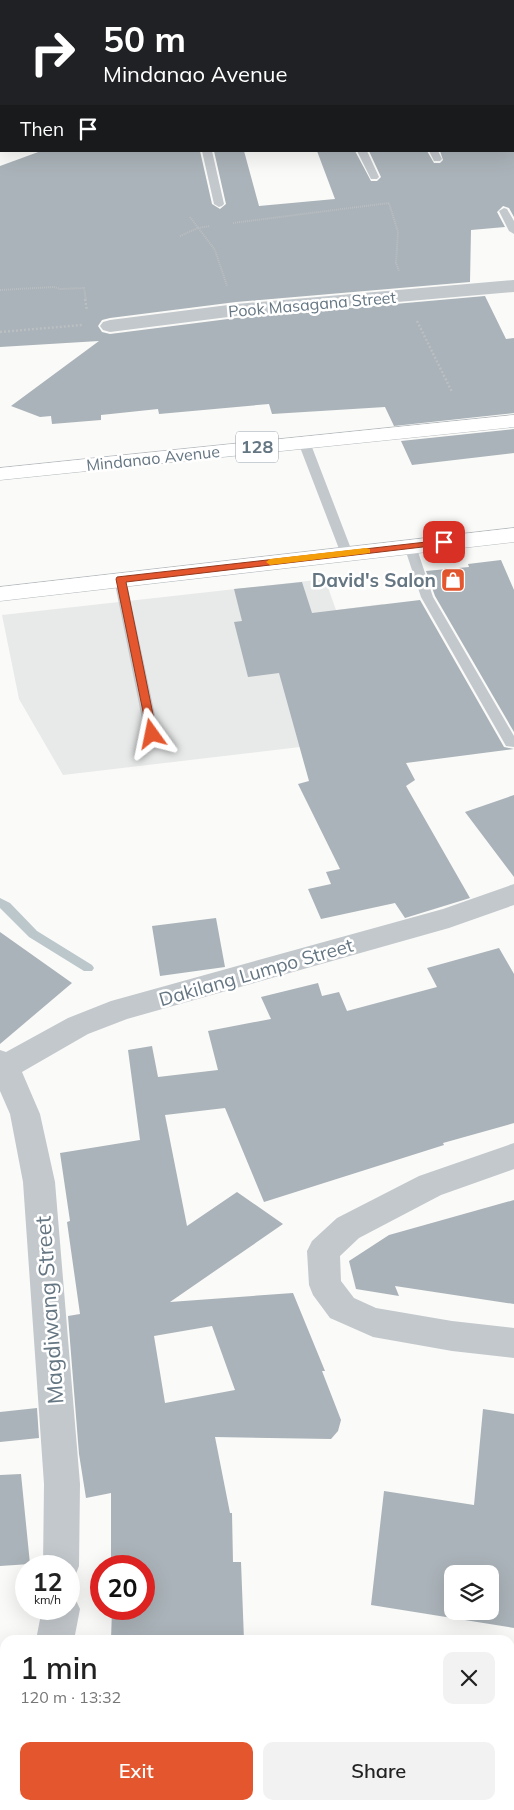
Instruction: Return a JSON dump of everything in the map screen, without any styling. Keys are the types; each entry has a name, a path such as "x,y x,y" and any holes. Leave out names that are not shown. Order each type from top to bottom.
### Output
{"main road":[{"name":"Mindanao Avenue","path":"0,474 514,421"},
{"path":"0,594 514,535"}],"street":[{"name":"Pook Masagana Street","path":"110,326 236,310 514,286"},
{"name":"Dakilang Lumpo Street","path":"2,1064 78,1026 121,1009 450,918 514,894"},
{"name":"Magdiwang Street","path":"2,1064 25,1114 39,1182 62,1484 61,1555"},
{"path":"514,1156 430,1185 348,1228 323,1251 325,1286 342,1308 373,1322 452,1336 514,1343"},
{"path":"55,1635 59,1620"}],"lane":[{"path":"207,152 219,204"},
{"path":"362,152 374,177"},
{"path":"504,211 514,231"},
{"path":"304,442 347,554"},
{"path":"410,546 427,597 511,743"},
{"path":"120,579 152,734"}],"path":[{"path":"227,224 389,203 398,232 396,263 405,295 452,392"},
{"path":"190,217 215,250 236,310"},
{"path":"180,236 198,228 218,225"},
{"path":"0,290 54,286 60,289 84,288 88,317"},
{"path":"0,332 45,328"}],"shaded area":[{"path":"325,579 336,610 383,604 427,725 300,747 63,775 19,699 2,615"}],"building":[{"path":"38,152 200,152 212,204 220,209 226,204 214,152 244,152 259,206 335,199 317,152 356,152 371,181 377,181 381,177 369,152 428,152 434,163 440,163 443,160 440,152 514,152 514,217 509,208 503,206 497,212 505,227 471,230 470,282 236,302 110,318 102,320 98,326 102,332 110,334 236,318 485,296 506,339 514,338 514,413 394,426 385,407 272,414 269,404 159,414 158,409 101,415 101,420 52,424 51,416 40,417 11,406 99,341 0,347 0,166"},
{"path":"514,429 514,453 412,465 401,441"},
{"path":"501,560 514,590 514,732 435,596 426,571 469,567 468,564"},
{"path":"302,582 312,613 420,600 504,747 514,749 406,763 415,780 406,786 470,898 405,918 395,903 321,919 308,889 331,884 326,872 340,869 298,784 309,781 279,673 248,677 234,622 242,621 234,589"},
{"path":"514,795 514,877 465,812"},
{"path":"216,918 225,967 160,976 152,926"},
{"path":"0,932 72,983 0,1044"},
{"path":"499,948 514,974 514,1123 443,1143 444,1145 264,1202 225,1108 165,1115 187,1226 237,1192 283,1224 170,1302 293,1293 325,1371 322,1371 341,1420 338,1431 331,1439 215,1437 230,1513 232,1513 233,1562 241,1562 244,1635 111,1635 112,1620 155,1620 155,1555 111,1555 111,1493 86,1498 79,1454 68,1316 80,1314 67,1222 70,1221 60,1153 140,1140 128,1050 152,1046 158,1077 218,1070 208,1031 271,1019 261,997 318,983 322,996 339,992 347,1011 437,987 427,968","holes":["212,1326 235,1390 165,1403 154,1336"]},
{"path":"514,1200 514,1304 395,1286 399,1296 356,1289 349,1261 389,1235"},
{"path":"37,1408 39,1438 0,1442 0,1412"},
{"path":"483,1409 514,1414 514,1628 464,1620 499,1620 499,1565 444,1565 444,1617 371,1605 384,1491 474,1505"},
{"path":"21,1474 29,1555 15,1555 15,1565 0,1566 0,1475"}],"waterway":[{"path":"0,902 33,934 88,968"}],"slow traffic":[{"path":"270,562 366,551"}],"place":[{"name":"David's Salon","path":"453,580"}],"route":[{"path":"152,734 120,579 444,542"}]}
